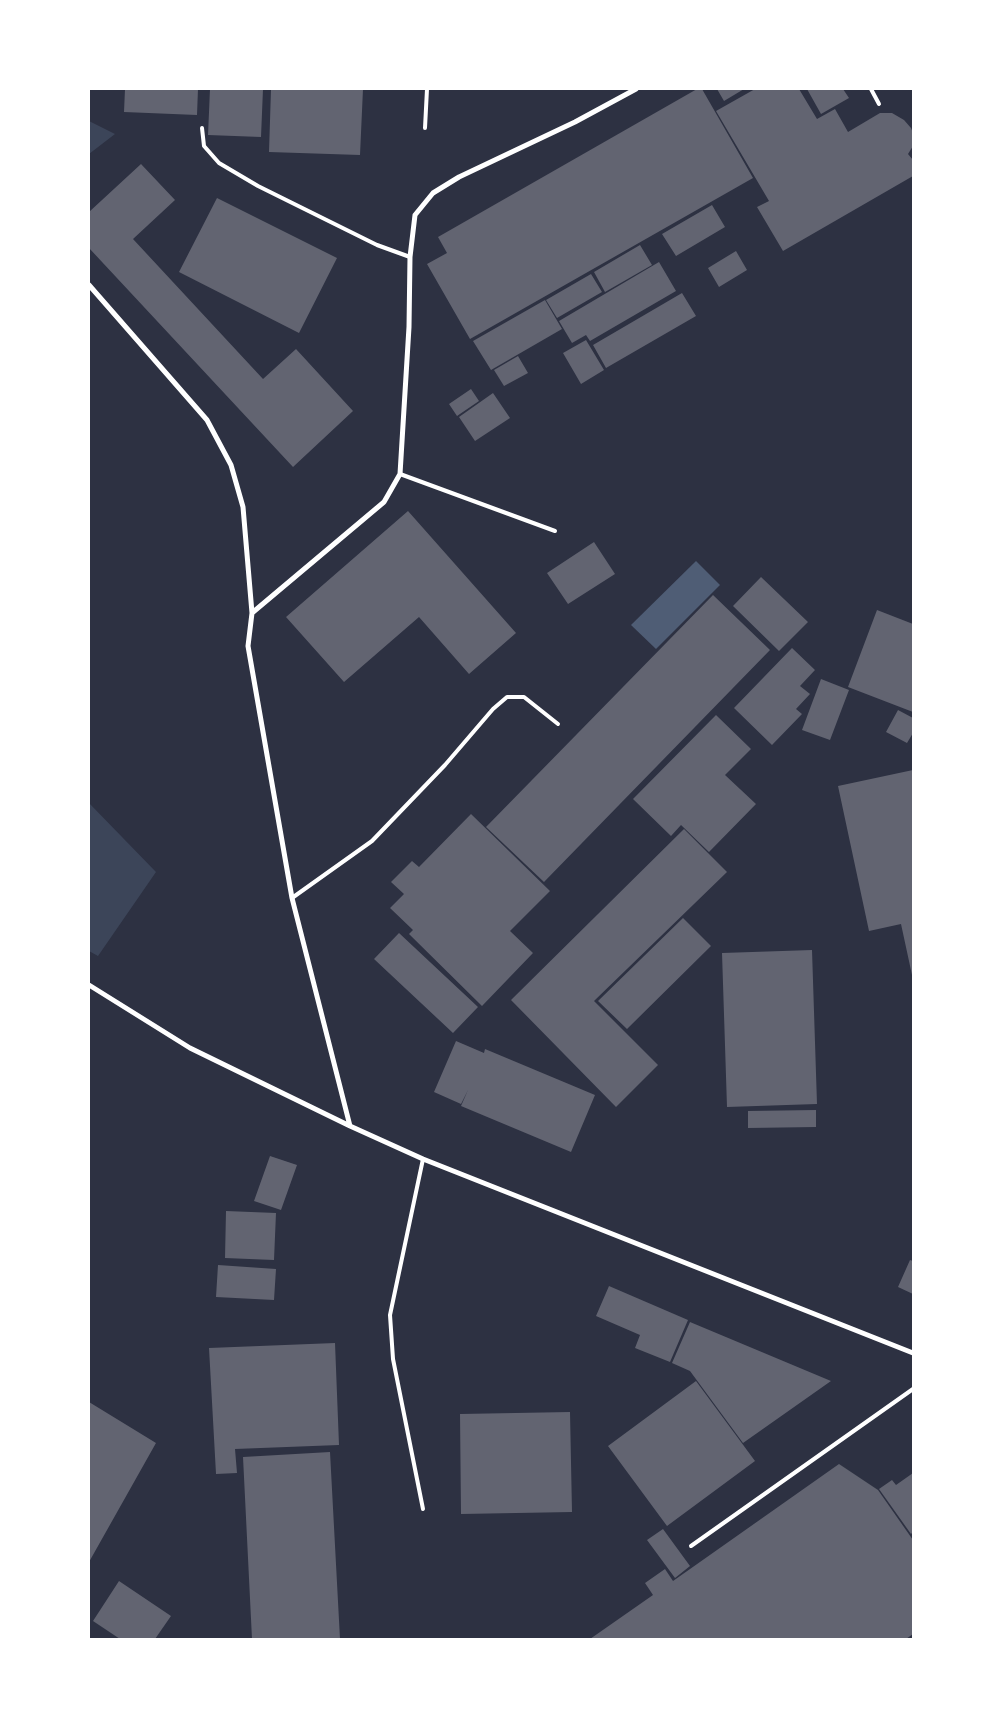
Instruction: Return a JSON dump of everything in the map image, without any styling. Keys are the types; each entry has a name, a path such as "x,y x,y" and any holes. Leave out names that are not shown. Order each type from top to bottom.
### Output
{"street":[{"path":"252,613 384,502 400,474 409,327 410,257 415,215 433,193 459,177 575,122 636,89"},
{"path":"89,285 206,420 231,465 243,507 252,613 248,646 292,898 350,1126"},
{"path":"89,985 190,1048 350,1126 423,1159 913,1353"}],"lane":[{"path":"425,128 427,89"},
{"path":"871,89 879,104"},
{"path":"202,128 204,146 219,163 258,186 377,245 410,257"},
{"path":"400,474 555,531"},
{"path":"292,898 372,841 507,697 524,697 558,724"},
{"path":"423,1159 390,1315 393,1359 423,1509"},
{"path":"691,1546 913,1389"}],"shaded area":[{"path":"89,121 115,134 89,154"},
{"path":"696,561 720,585 656,649 631,625"},
{"path":"89,803 156,872 98,956 89,951"}],"building":[{"path":"125,89 198,89 197,115 124,112"},
{"path":"210,89 263,89 261,137 208,135"},
{"path":"271,89 363,89 360,155 269,152"},
{"path":"697,89 702,89 753,178 470,339 427,264 447,253 438,237"},
{"path":"717,89 744,89 724,101"},
{"path":"755,89 799,89 817,119 835,109 848,132 880,113 892,113 904,120 913,133 913,146 908,154 913,160 913,176 783,251 757,207 769,201 716,111"},
{"path":"807,89 843,89 849,98 821,114"},
{"path":"141,164 175,200 133,239 263,379 296,349 353,411 293,467 89,248 89,212"},
{"path":"217,198 337,258 299,333 179,272"},
{"path":"712,205 725,227 676,256 662,234"},
{"path":"640,245 652,265 605,292 594,272"},
{"path":"736,251 747,270 719,287 708,268"},
{"path":"659,262 676,291 590,341 586,335 572,343 559,321"},
{"path":"591,274 602,292 557,318 546,300"},
{"path":"682,293 696,316 606,368 593,345"},
{"path":"545,300 562,329 491,370 473,341"},
{"path":"586,340 604,370 581,384 563,353"},
{"path":"518,356 528,373 504,386 494,370"},
{"path":"471,389 479,401 457,416 449,404"},
{"path":"493,393 510,418 475,441 459,417"},
{"path":"408,511 516,633 469,674 419,617 344,682 286,617"},
{"path":"594,542 615,574 568,604 547,573"},
{"path":"761,577 808,622 779,651 733,606"},
{"path":"713,595 770,650 544,882 486,827"},
{"path":"877,610 913,624 913,712 848,687"},
{"path":"792,648 815,670 800,686 810,694 796,709 802,714 772,745 734,708"},
{"path":"821,679 849,690 830,740 802,730"},
{"path":"898,710 913,718 913,733 907,743 886,732"},
{"path":"716,715 751,749 725,775 756,804 709,852 681,825 671,836 633,799"},
{"path":"913,770 912,975 901,924 869,931 838,786"},
{"path":"471,814 550,891 510,931 533,953 482,1006 409,934 413,930 390,908 404,894 391,882 412,861 419,867"},
{"path":"684,829 727,872 594,1001 658,1065 616,1107 511,1000"},
{"path":"683,918 711,946 627,1029 598,1001"},
{"path":"399,933 478,1007 453,1033 374,959"},
{"path":"812,950 817,1104 727,1107 722,953"},
{"path":"456,1041 484,1053 485,1049 595,1095 571,1152 461,1106 468,1090 461,1104 434,1092"},
{"path":"816,1110 816,1127 748,1128 748,1111"},
{"path":"270,1156 297,1165 281,1210 254,1201"},
{"path":"226,1211 276,1213 274,1260 225,1258"},
{"path":"910,1260 913,1261 913,1294 898,1287"},
{"path":"218,1265 276,1269 274,1300 216,1297"},
{"path":"609,1286 688,1320 670,1362 635,1348 640,1335 596,1316"},
{"path":"690,1322 831,1381 743,1443 690,1371 672,1363"},
{"path":"335,1343 339,1445 235,1449 237,1473 216,1474 209,1348"},
{"path":"696,1381 755,1461 667,1526 608,1446"},
{"path":"89,1402 156,1443 89,1562"},
{"path":"570,1412 572,1512 461,1514 460,1414"},
{"path":"330,1452 340,1639 252,1639 243,1457"},
{"path":"839,1464 878,1490 913,1540 913,1634 906,1639 590,1639 653,1595 645,1583 665,1569 673,1581"},
{"path":"913,1473 913,1532 911,1534 879,1489 892,1480 896,1485"},
{"path":"663,1529 690,1566 675,1578 647,1540"},
{"path":"119,1581 171,1616 155,1639 120,1639 93,1621"}]}
